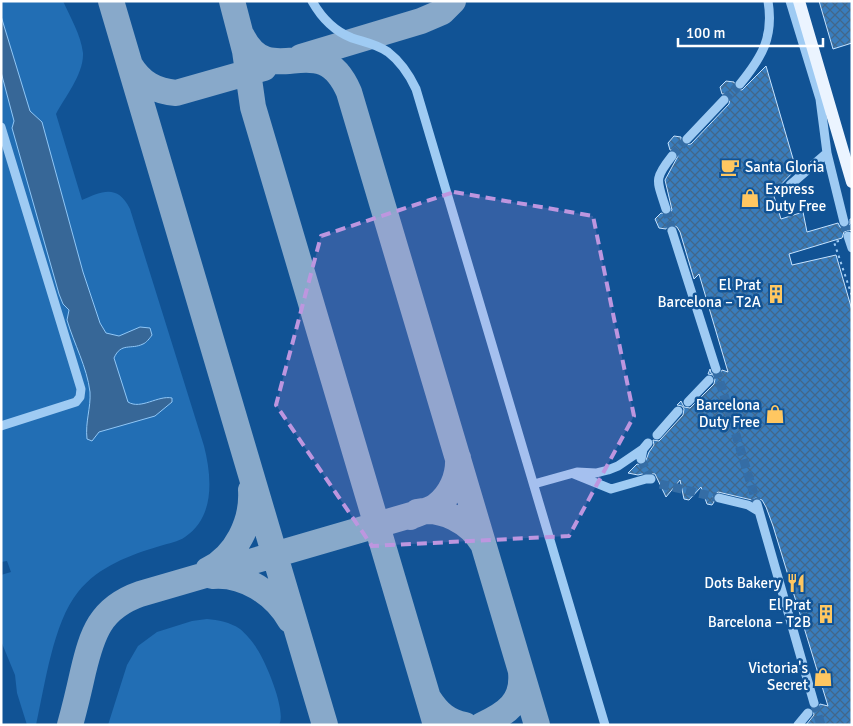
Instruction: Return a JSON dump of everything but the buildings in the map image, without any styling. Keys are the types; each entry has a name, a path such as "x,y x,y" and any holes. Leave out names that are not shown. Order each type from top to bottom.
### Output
{"main road":[{"path":"799,1 852,182"}],"lane":[{"path":"312,1 321,16 339,31 350,37 377,46 397,60 410,76 416,89 605,725"},
{"path":"740,84 760,58 766,43 770,25 768,1"},
{"path":"790,1 820,99 827,153 844,222"},
{"path":"687,138 724,100"},
{"path":"1,127 81,389 80,397 76,402 1,426"},
{"path":"790,185 827,153"},
{"path":"666,209 658,177 660,171 672,156"},
{"path":"672,231 715,367"},
{"path":"848,237 852,248"},
{"path":"688,402 709,380"},
{"path":"656,435 678,411"},
{"path":"534,484 582,471 599,472 608,470 623,463 645,446 641,459"},
{"path":"569,474 579,475 611,489 650,478 660,484"},
{"path":"719,498 757,508 812,699"},
{"path":"798,725 808,713"}],"path":[{"path":"848,237 834,242 844,277 852,296"}],"highlighted area":[{"path":"454,192 593,216 634,416 569,536 372,546 276,405 321,236"}],"shaded area":[{"path":"1,1 63,1 75,26 82,46 82,61 77,77 56,114 82,200 103,192 115,193 125,201 130,209 204,446 209,470 209,496 202,519 195,529 176,541 137,553 105,568 86,583 69,605 62,620 51,655 36,725 27,725 17,693 15,675 1,641 1,575 11,572 7,561 1,562"},
{"path":"1,16 30,111 42,122 83,272 100,323 106,333 119,336 140,327 150,328 152,335 145,343 139,346 123,348 114,358 128,402 138,404 161,398 172,398 172,402 155,416 99,432 92,441 87,439 90,392 86,374 67,320 69,310 63,304 59,294 12,128 14,121 1,72"},
{"path":"207,619 224,622 240,629 255,646 270,675 278,699 281,719 279,725 108,725 127,665 138,646 157,632 192,621"}],"taxiway":[{"path":"111,1 325,725"},
{"path":"232,1 245,51 253,107 436,725"},
{"path":"301,57 421,21 442,12 453,1"},
{"path":"242,36 254,52 267,60 310,60 324,63 337,72 349,92 537,725"},
{"path":"130,65 139,77 149,85 176,93 264,68"},
{"path":"410,517 436,506 446,496 453,485 457,472 458,458"},
{"path":"208,570 227,556 241,537 249,514 251,490"},
{"path":"70,725 86,658 94,634 107,615 126,600 140,594 425,511"},
{"path":"417,512 436,512 454,518 471,529 483,544"},
{"path":"212,576 236,578 257,587 276,602 290,620"},
{"path":"482,725 512,706 520,691 521,672"},
{"path":"429,699 444,716 453,722 465,725"}],"tunnel":[{"path":"724,100 740,84"},
{"path":"672,156 687,139"},
{"path":"666,209 672,231"},
{"path":"844,222 848,236"},
{"path":"716,369 757,504"},
{"path":"641,459 649,477"},
{"path":"660,484 719,498"},
{"path":"814,703 821,725"}],"place":[{"name":"Santa Gloria","path":"730,167"},
{"name":"Express Duty Free","path":"750,198"},
{"name":"El Prat Barcelona – T2A","path":"776,294"},
{"name":"Barcelona Duty Free","path":"775,414"},
{"name":"Dots Bakery","path":"796,583"},
{"name":"El Prat Barcelona – T2B","path":"826,614"},
{"name":"Victoria's Secret","path":"823,677"}]}
